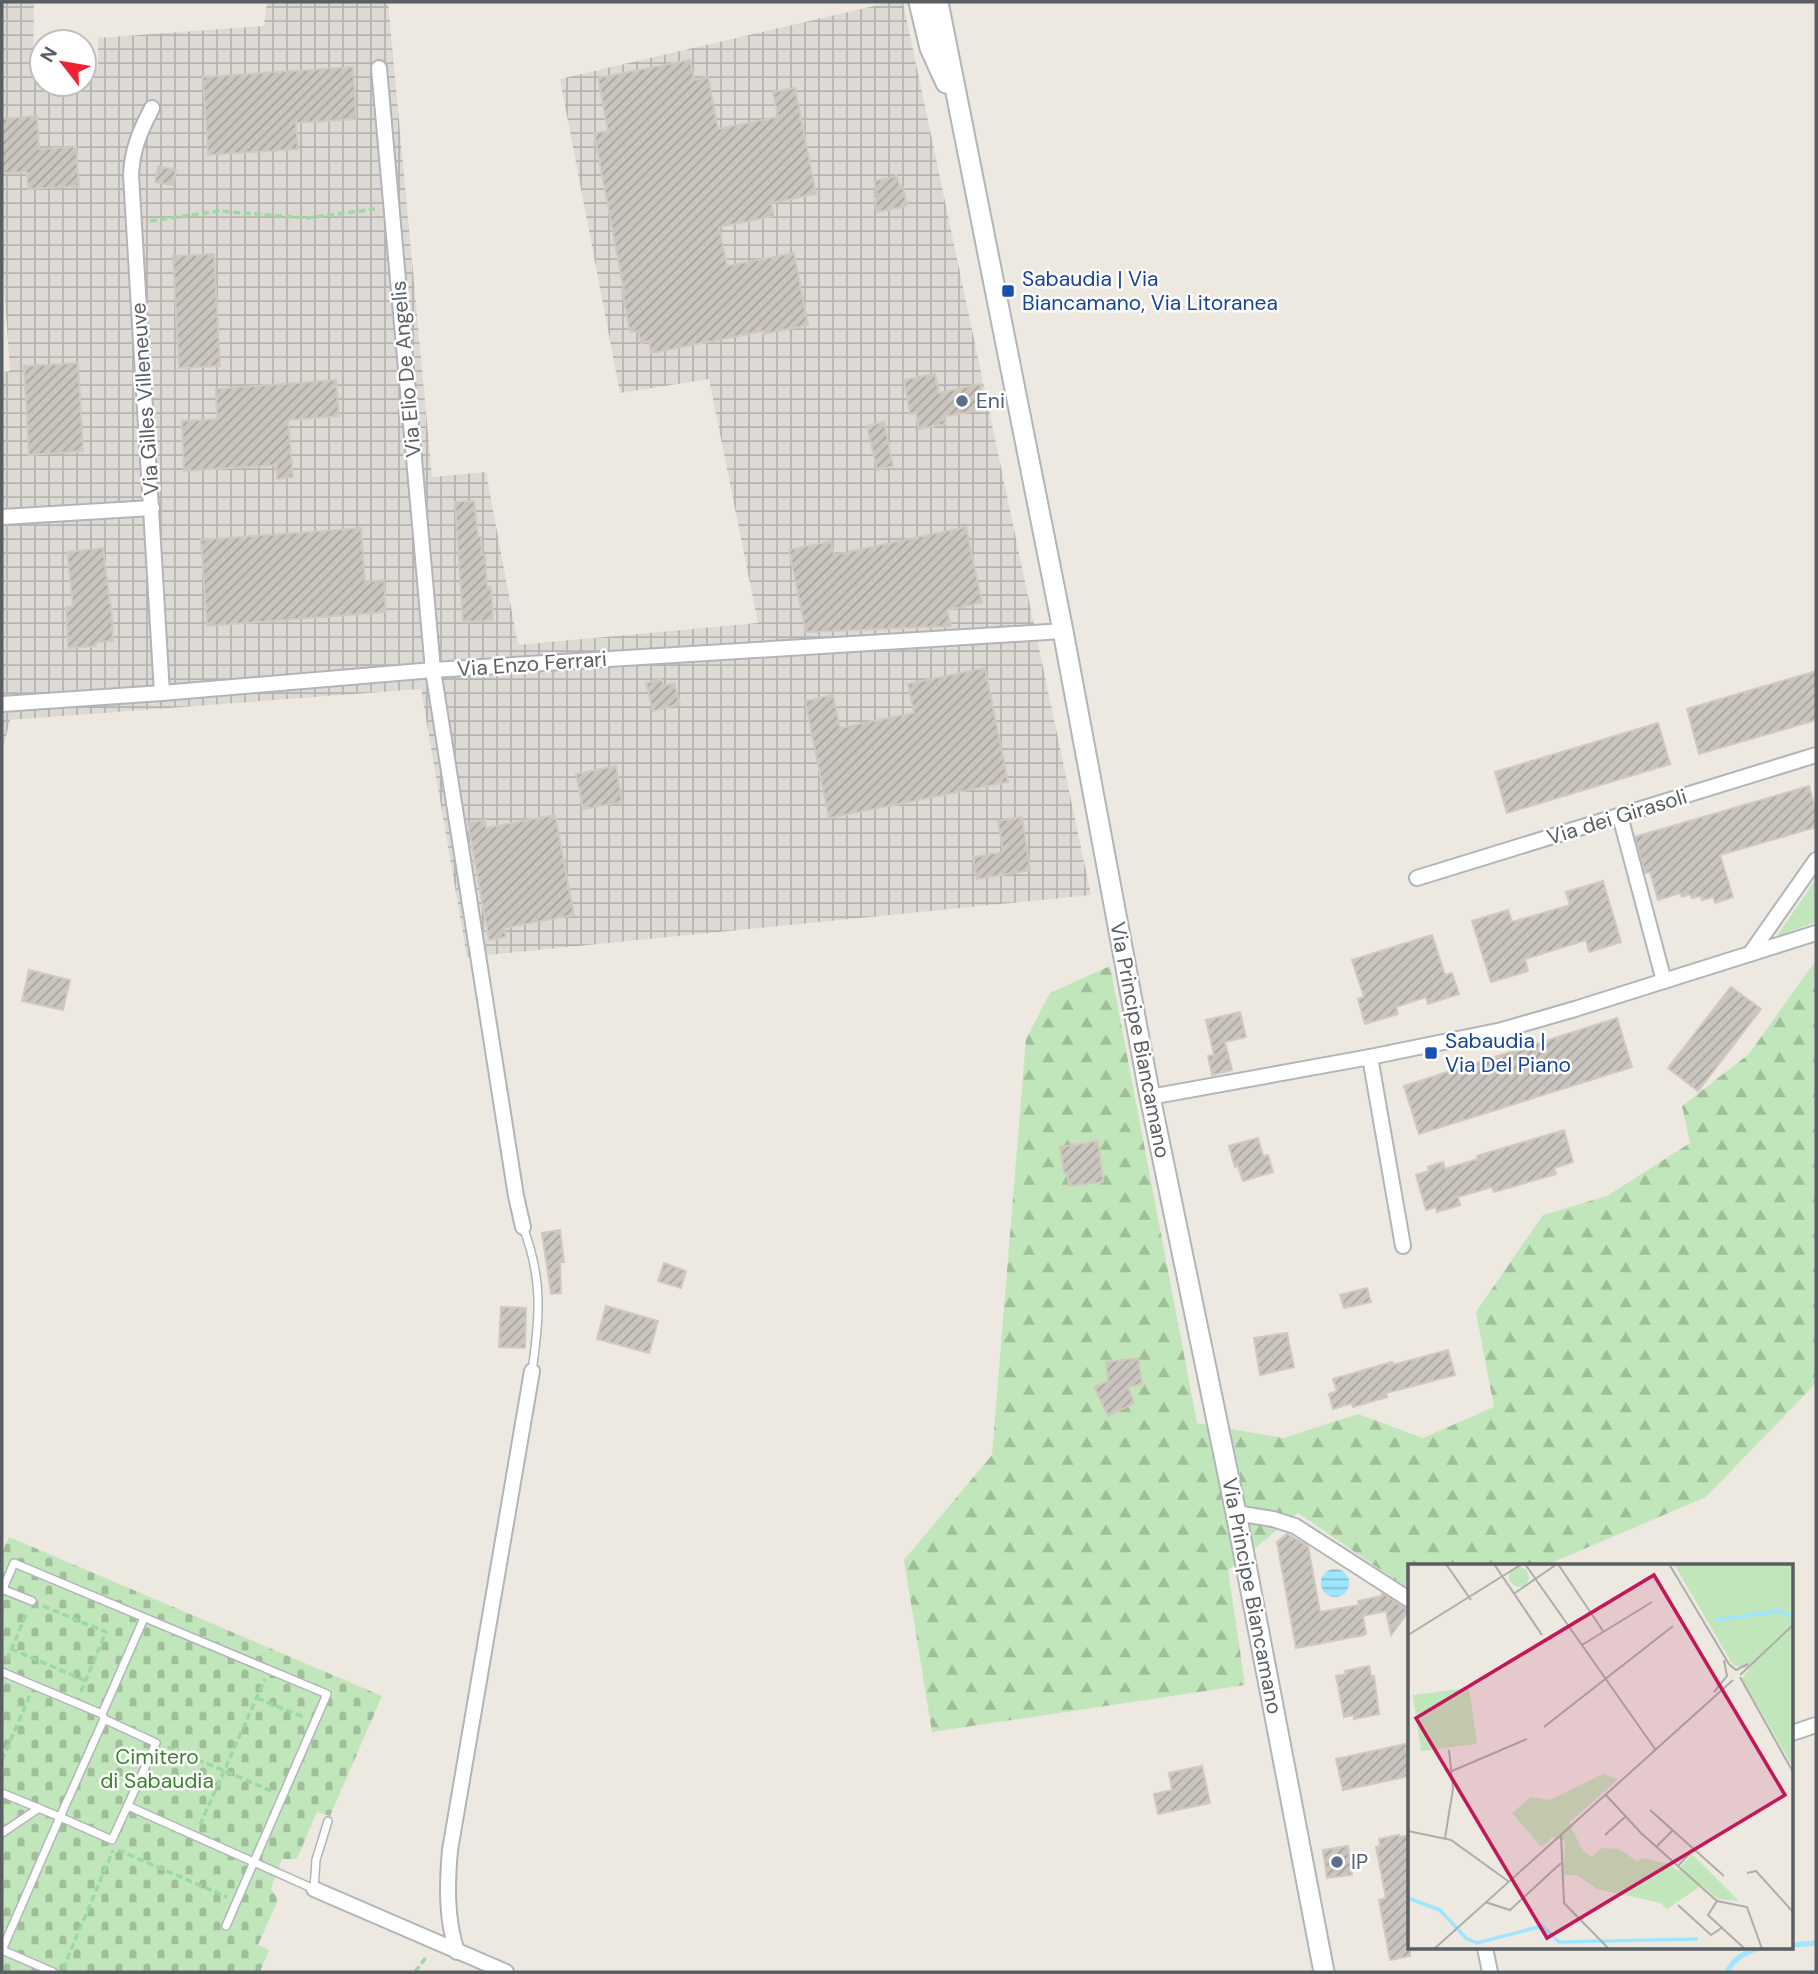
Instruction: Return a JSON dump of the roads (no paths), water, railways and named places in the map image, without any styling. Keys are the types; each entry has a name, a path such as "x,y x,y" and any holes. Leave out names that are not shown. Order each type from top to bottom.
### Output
{"street":[{"name":"Via Principe Biancamano","path":"919,2 932,54 958,107"},
{"name":"Via Principe Biancamano","path":"938,2 1063,631 1150,1097 1236,1513 1324,1972"},
{"name":"Via Elio De Angelis","path":"379,68 433,670 523,1227"},
{"name":"Via Gilles Villeneuve","path":"152,108 139,133 132,158 131,175 162,693"},
{"path":"2,517 152,508"},
{"name":"Via Enzo Ferrari","path":"2,704 433,670 1063,631"},
{"name":"Via dei Girasoli","path":"1417,878 1815,760"},
{"path":"1620,816 1664,981"},
{"path":"1749,954 1816,860"},
{"path":"1150,1097 1502,1030 1816,933"},
{"path":"1370,1057 1403,1246"},
{"path":"457,1952 450,1929 448,1908 450,1850 532,1371"},
{"path":"1236,1513 1273,1519 1295,1526 1408,1599"},
{"path":"1794,1732 1816,1725"},
{"path":"314,1889 506,1972"},
{"path":"1485,1950 1490,1972"}],"lane":[{"path":"523,1227 531,1248 539,1288 538,1332 532,1371"},
{"path":"32,1601 2,1590 14,1563 327,1694 226,1926"},
{"path":"53,1972 2,1950 144,1618"},
{"path":"2,1672 76,1703 156,1743 113,1844 60,1817 2,1793"},
{"path":"128,1806 314,1889 316,1860 328,1821"},
{"path":"2,1833 39,1808"}],"water":[{"path":"1335,1569 1345,1573 1349,1583 1345,1593 1335,1597 1325,1593 1321,1583 1325,1573"}],"waterway":[{"path":"1794,1945 1816,1943"},
{"path":"1727,1972 1741,1956 1754,1950"}],"place":[{"name":"Sabaudia | Via Biancamano, Via Litoranea","path":"1008,291"},
{"name":"Eni","path":"962,401"},
{"name":"Sabaudia | Via Del Piano","path":"1431,1053"},
{"name":"IP","path":"1337,1862"}],"park label":[{"name":"Cimitero di Sabaudia","path":"157,1769"}]}
